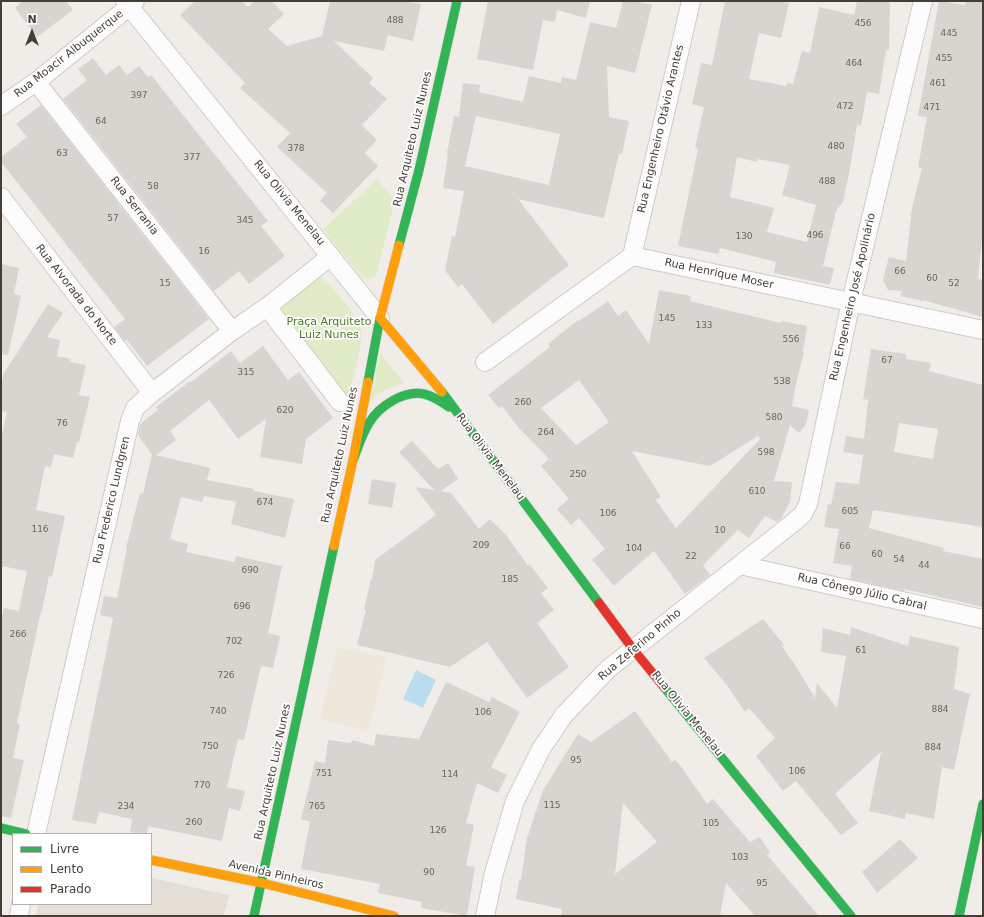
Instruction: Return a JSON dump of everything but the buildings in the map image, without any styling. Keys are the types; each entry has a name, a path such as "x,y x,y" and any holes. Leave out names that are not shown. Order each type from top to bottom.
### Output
{"main road":[{"name":"Rua Arquiteto Luiz Nunes","path":"254,916 353,460 380,318 419,170 457,1"},
{"name":"Rua Olivia Menelau","path":"380,318 443,393 633,648 851,916"},
{"path":"353,460 368,423 378,410 389,402 407,395 424,394 435,398 456,410"},
{"path":"959,916 983,804"},
{"path":"1,828 22,833"},
{"name":"Avenida Pinheiros","path":"152,860 262,883 394,916"}],"street":[{"name":"Rua Engenheiro Otávio Arantes","path":"632,256 691,1"},
{"name":"Rua Engenheiro José Apolinário","path":"740,565 803,514 808,504 851,302 923,1"},
{"name":"Rua Olivia Menelau","path":"130,3 380,318"},
{"name":"Rua Moacir Albuquerque","path":"1,106 36,82 130,3"},
{"name":"Rua Serrania","path":"36,82 232,331"},
{"name":"Rua Alvorada do Norte","path":"1,197 152,393"},
{"name":"Rua Frederico Lundgren","path":"36,833 130,421 136,408 152,393 232,331 267,307 331,256"},
{"name":"Rua Henrique Moser","path":"632,256 983,330"},
{"path":"485,362 632,256"},
{"path":"267,307 340,402"},
{"name":"Rua Cônego Júlio Cabral","path":"740,565 983,619"},
{"name":"Rua Zeferino Pinho","path":"485,916 494,873 515,801 541,749 564,715 608,669 740,565"},
{"path":"19,916 21,905"}],"shaded area":[{"path":"337,647 387,657 369,730 320,720"},
{"path":"152,878 229,895 224,916 36,916 38,905 152,905"}],"green space":[{"path":"377,179 395,200 376,276 367,279 361,277 323,229"},
{"name":"Praça Arquiteto Luiz Nunes","path":"314,278 323,278 327,282 346,304 359,323 361,329 361,343 348,397 281,310 282,305"},
{"path":"380,353 404,383 387,389 370,401"}],"water":[{"path":"416,670 436,680 423,708 403,699"}],"traffic: fast":[{"path":"399,245 419,170 457,1"},
{"path":"368,382 380,318"},
{"path":"442,392 599,603"},
{"path":"353,460 362,436 373,417 386,405 400,397 408,394 424,394 449,407"},
{"path":"254,916 334,546"},
{"path":"664,687 851,916"},
{"path":"959,916 983,804"},
{"path":"1,828 22,833"}],"traffic: slow":[{"path":"399,245 380,318 442,392"},
{"path":"334,546 368,382"},
{"path":"152,860 262,883 394,916"}],"traffic: jam":[{"path":"599,603 633,649 664,687"}]}
